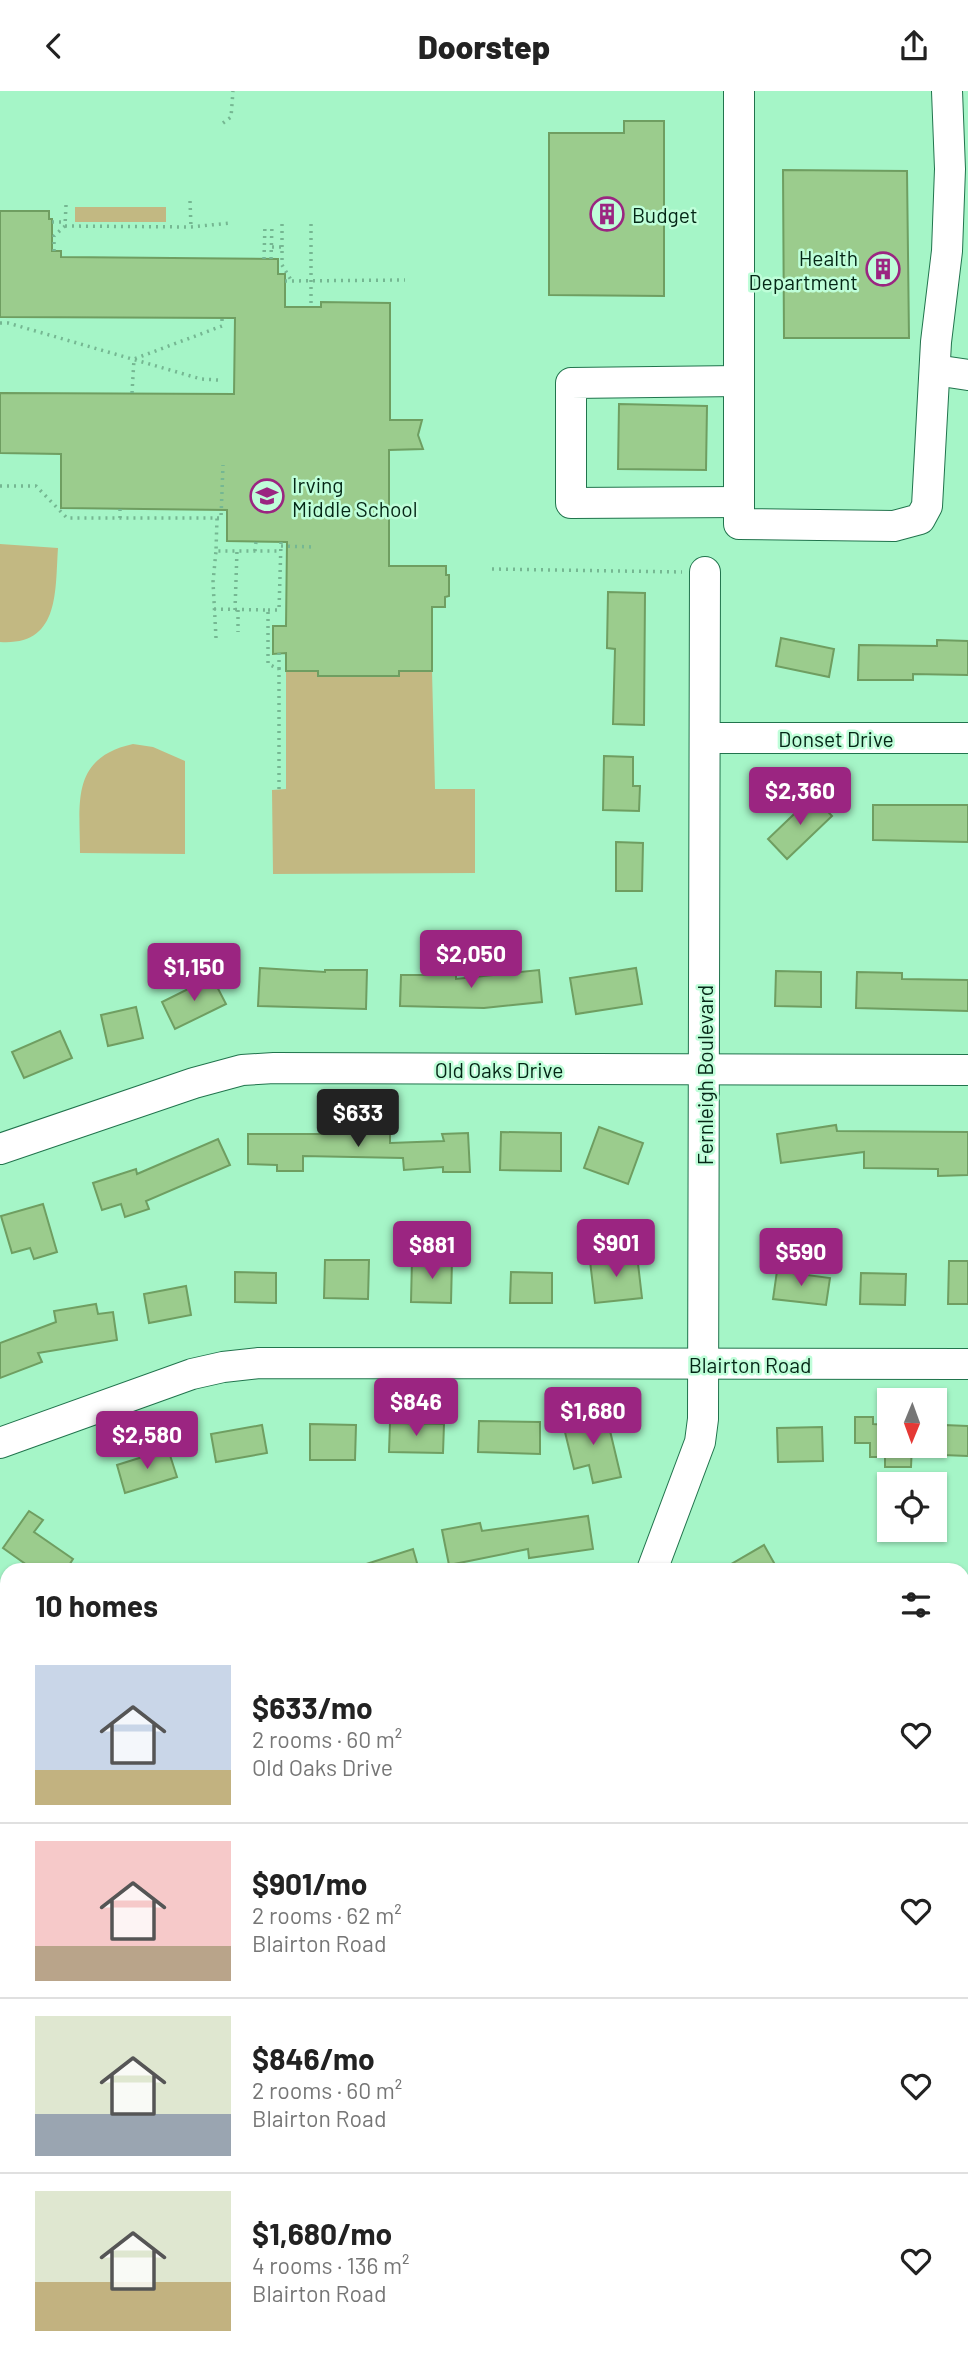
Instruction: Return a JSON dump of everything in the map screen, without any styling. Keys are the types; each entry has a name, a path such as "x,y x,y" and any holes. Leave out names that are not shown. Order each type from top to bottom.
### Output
{"street":[{"path":"739,91 739,524 894,526 920,519 927,506 936,342 947,251 950,169 947,91"},
{"path":"948,126 968,155"},
{"path":"935,370 968,375"},
{"path":"738,502 571,503 571,383 739,381"},
{"name":"Fernleigh Boulevard","path":"655,1563 700,1442 703,1419 705,572"},
{"name":"Donset Drive","path":"705,738 968,738"},
{"name":"Old Oaks Drive","path":"0,1149 194,1083 242,1070 968,1070"},
{"name":"Blairton Road","path":"0,1443 192,1374 259,1363 968,1364"}],"path":[{"path":"223,123 231,117 233,91"},
{"path":"190,201 191,226"},
{"path":"54,251 54,236 65,224 66,205"},
{"path":"52,222 191,226 230,223"},
{"path":"264,259 265,224"},
{"path":"271,259 272,224"},
{"path":"282,224 282,265 291,281"},
{"path":"311,225 312,307"},
{"path":"272,247 282,247"},
{"path":"285,281 405,280"},
{"path":"134,359 222,326 222,318"},
{"path":"0,323 8,323 201,379 218,380"},
{"path":"132,393 134,359"},
{"path":"0,486 36,486 67,518 221,518 223,465"},
{"path":"120,509 120,518"},
{"path":"216,638 213,582 217,518"},
{"path":"255,551 256,541"},
{"path":"216,551 255,551 280,546 315,547"},
{"path":"214,610 279,610 280,546"},
{"path":"237,551 238,632"},
{"path":"492,569 705,572"},
{"path":"268,610 268,664 279,669"},
{"path":"279,653 279,790"},
{"path":"279,678 287,678"}],"shaded area":[{"path":"75,207 166,207 166,222 75,222"},
{"path":"0,544 58,548 56,582 50,613 44,626 34,635 20,641 0,642"},
{"path":"286,671 318,671 318,676 398,676 399,671 432,671 435,789 475,789 475,873 273,874 272,790 286,789"},
{"path":"133,744 153,747 185,761 185,854 80,853 80,800 89,771 98,760"}],"building":[{"name":"Budget","path":"624,121 664,121 664,296 549,295 549,133 624,133"},
{"name":"Health Department","path":"783,170 907,171 909,338 784,338"},
{"path":"0,211 49,211 49,219 52,219 52,251 61,251 61,257 278,259 278,274 285,274 285,307 321,307 321,302 390,303 390,420 422,420 418,435 423,449 389,450 389,566 446,566 449,596 445,597 445,607 432,607 432,671 399,671 399,676 318,676 318,671 286,671 286,653 273,654 273,626 286,626 287,542 227,541 227,510 61,508 61,454 0,453 0,393 234,394 235,318 0,317"},
{"path":"619,404 707,406 706,470 618,469"},
{"path":"608,592 645,593 644,725 613,724 615,649 607,648"},
{"path":"781,638 834,649 829,677 776,666"},
{"path":"937,640 968,641 968,675 913,674 913,680 858,680 859,645 937,646"},
{"path":"604,756 633,757 633,786 640,786 639,811 603,810"},
{"path":"813,796 832,816 787,859 768,839"},
{"path":"873,805 968,805 968,842 873,840"},
{"path":"616,842 643,843 642,891 616,891"},
{"path":"260,968 325,972 367,970 366,1009 258,1006"},
{"path":"636,968 642,1004 576,1014 570,978"},
{"path":"539,970 542,1002 484,1008 400,1006 401,975 456,975 456,979"},
{"path":"776,971 821,972 821,1007 775,1006"},
{"path":"857,972 902,973 902,979 968,980 968,1011 856,1008"},
{"path":"212,977 226,1004 175,1029 162,1002"},
{"path":"136,1007 143,1038 108,1046 101,1015"},
{"path":"60,1031 72,1058 24,1078 12,1052"},
{"path":"836,1125 837,1131 968,1132 968,1175 938,1176 938,1169 864,1168 864,1152 781,1163 777,1134"},
{"path":"599,1127 643,1143 628,1184 584,1168"},
{"path":"326,1128 390,1129 390,1143 444,1141 442,1134 468,1133 470,1172 443,1172 443,1167 404,1170 403,1158 303,1156 303,1171 277,1171 277,1165 248,1164 248,1134 326,1134"},
{"path":"501,1132 561,1133 561,1171 500,1170"},
{"path":"218,1139 230,1165 146,1201 149,1209 125,1217 121,1204 102,1210 93,1183 136,1169 137,1174"},
{"path":"43,1204 57,1252 34,1259 30,1248 12,1253 1,1216"},
{"path":"637,1255 642,1298 595,1303 590,1261"},
{"path":"412,1259 452,1260 451,1303 411,1302"},
{"path":"325,1260 369,1260 368,1299 324,1298"},
{"path":"949,1261 968,1261 968,1304 948,1304"},
{"path":"777,1271 830,1278 826,1305 773,1299"},
{"path":"235,1272 276,1273 276,1303 235,1302"},
{"path":"511,1272 552,1273 552,1303 510,1303"},
{"path":"861,1273 906,1274 905,1305 860,1304"},
{"path":"186,1286 191,1315 149,1323 144,1294"},
{"path":"96,1304 98,1314 113,1312 117,1340 38,1353 42,1362 0,1378 0,1343 56,1322 54,1311"},
{"path":"606,1414 621,1477 593,1483 589,1465 574,1469 563,1424"},
{"path":"855,1417 873,1417 873,1424 877,1424 877,1457 870,1457 870,1443 855,1443"},
{"path":"479,1421 540,1422 540,1454 478,1452"},
{"path":"390,1423 444,1424 443,1453 389,1452"},
{"path":"310,1424 356,1425 355,1460 310,1460"},
{"path":"262,1425 267,1453 216,1462 211,1434"},
{"path":"947,1425 968,1426 968,1456 947,1455"},
{"path":"822,1427 823,1461 778,1462 777,1428"},
{"path":"168,1449 177,1477 125,1493 117,1465"},
{"path":"885,1458 911,1458 911,1467 885,1467"},
{"path":"29,1511 43,1520 34,1532 73,1559 70,1563 24,1563 3,1548"},
{"path":"588,1516 593,1549 529,1558 528,1549 449,1563 442,1530 480,1523 482,1531"},
{"path":"764,1545 774,1563 733,1563"},
{"path":"413,1549 417,1563 369,1563"}],"place":[{"name":"Budget","path":"607,214"},
{"name":"Health Department","path":"883,269"},
{"name":"Irving Middle School","path":"267,496"}]}
